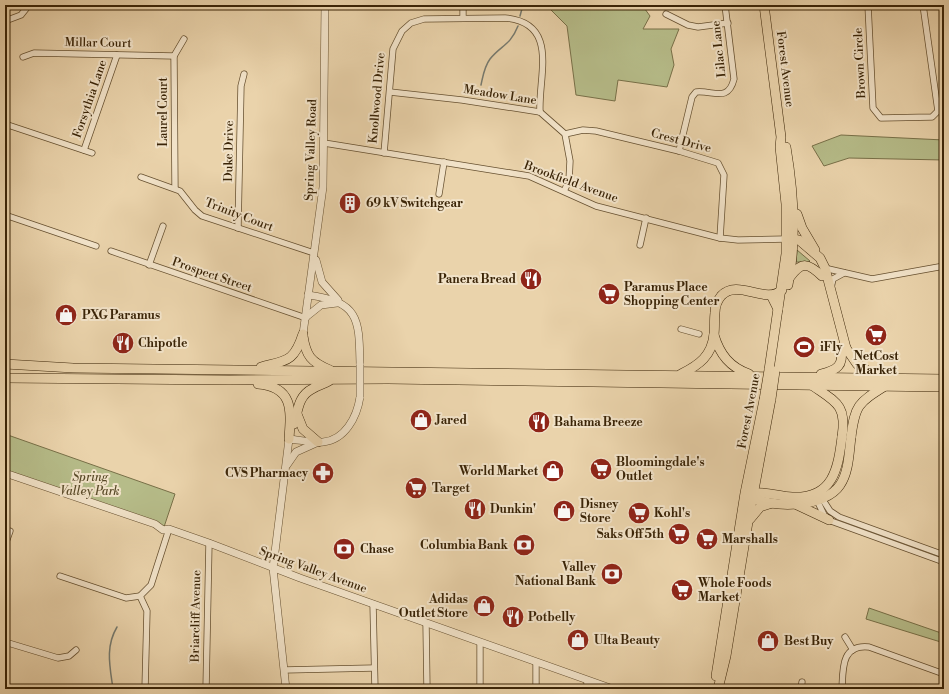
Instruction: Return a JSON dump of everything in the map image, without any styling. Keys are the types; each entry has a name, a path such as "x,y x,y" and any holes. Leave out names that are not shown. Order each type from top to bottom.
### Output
{"main road":[{"name":"Forest Avenue","path":"718,689 726,656 748,522 754,495 767,399 789,278 790,239 780,147 781,137 764,5"},
{"name":"Forest Avenue","path":"772,370 778,309 790,239 794,204 786,146 781,137"},
{"path":"794,204 802,228 820,258 822,271 844,348 857,364 879,378"},
{"path":"790,239 799,240 820,258"},
{"path":"790,239 813,260 822,271 831,288 844,348 843,358 836,369 811,381"},
{"path":"789,278 796,268 804,266 822,271"},
{"path":"678,375 704,360 712,346 716,306 722,295 734,290 739,290 771,295 777,294 782,290"},
{"path":"771,295 778,309"},
{"path":"250,370 292,357 297,351 303,334"},
{"path":"303,334 308,355 333,375"},
{"path":"714,334 720,352 731,365 756,376"},
{"path":"5,364 31,367"},
{"path":"5,369 31,367 250,370 333,375 811,381 879,378 944,379"},
{"path":"289,439 300,402 306,393 333,375"},
{"path":"5,378 229,380 333,375 678,375 756,376 885,386 944,387"},
{"path":"229,380 263,384 275,388 285,395 291,414 289,439"},
{"path":"811,381 833,399 840,408 847,437"},
{"path":"796,504 818,496 835,476 856,410 865,399 885,386"},
{"name":"Forest Avenue","path":"714,689 745,493 767,399"},
{"path":"297,414 303,429 318,442"},
{"path":"758,471 765,489 775,499"},
{"path":"745,493 796,504 829,520"},
{"path":"748,522 760,507 775,499 818,496"}],"street":[{"path":"5,21 21,15 29,5"},
{"name":"Spring Valley Road","path":"303,334 322,193 324,143 325,5"},
{"path":"463,5 463,18"},
{"name":"Lilac Lane","path":"679,151 692,97 696,92 713,94 724,93 733,85 734,79 725,5"},
{"name":"Brown Circle","path":"868,5 873,108 881,118 932,117 938,111 923,5"},
{"path":"666,14 688,25 698,26 728,23"},
{"name":"Knollwood Drive","path":"384,152 393,49 402,31 411,24 424,19 511,19 524,23 534,31 542,44 544,58 540,112"},
{"path":"174,56 184,39"},
{"name":"Millar Court","path":"23,58 34,53 174,56"},
{"name":"Forsythia Lane","path":"84,150 117,55"},
{"name":"Laurel Court","path":"174,56 175,188"},
{"name":"Duke Drive","path":"238,228 242,86 244,74"},
{"name":"Meadow Lane","path":"390,92 462,100 540,112 565,134"},
{"name":"Forsythia Lane","path":"5,124 92,153"},
{"name":"Crest Drive","path":"565,134 584,130 596,131 679,151 712,160 718,164 723,171 720,238"},
{"path":"564,191 569,181 570,170 570,161 565,134"},
{"name":"Brookfield Avenue","path":"324,143 529,176 596,206 720,238 738,240 790,239"},
{"path":"439,194 444,162"},
{"name":"Trinity Court","path":"141,177 175,188 184,195 198,213 314,253"},
{"path":"5,215 96,246"},
{"path":"640,245 646,218"},
{"path":"149,265 163,226"},
{"name":"Prospect Street","path":"110,251 306,318"},
{"path":"286,689 273,568 289,439 318,442 333,440 346,430 354,419 360,397 360,365 356,322 350,310 322,282 314,253"},
{"path":"822,271 878,279 944,266"},
{"path":"831,288 833,279 844,273"},
{"path":"308,295 326,298 343,304"},
{"path":"306,318 321,305 343,304"},
{"path":"681,329 699,334"},
{"path":"285,468 296,452 318,442"},
{"name":"Spring Valley Avenue","path":"5,473 155,524 162,530 169,529 209,543 273,568 613,689"},
{"path":"818,496 829,520 944,562"},
{"path":"818,496 830,511 839,517 944,555"},
{"path":"60,576 126,598 140,596 151,584 169,529"},
{"path":"5,545 10,531"},
{"name":"Briarcliff Avenue","path":"206,689 209,543"},
{"path":"140,596 147,611 145,689"},
{"path":"373,604 374,689"},
{"path":"426,623 427,689"},
{"path":"845,637 853,650"},
{"path":"5,642 58,658 69,656 76,650"},
{"path":"480,642 480,689"},
{"path":"842,689 844,661 853,650 859,647 869,647 944,674"},
{"path":"536,662 536,689"},
{"path":"284,670 374,668"},
{"path":"587,680 587,689"},
{"path":"801,689 802,682"}],"green space":[{"path":"546,5 642,5 650,16 643,29 679,29 671,49 674,65 667,87 618,80 615,101 576,95 567,26"},
{"path":"841,135 944,140 944,160 849,158 824,166 812,146"},
{"path":"797,250 810,261 796,262"},
{"name":"Spring Valley Park","path":"5,434 175,494 163,530 5,473"},
{"path":"869,608 944,634 944,643 866,619"}],"waterway":[{"path":"520,16 523,5"},
{"path":"481,85 486,65 494,54 512,38 518,26"},
{"path":"113,689 109,657 111,642 117,627"}],"place":[{"name":"69 kV Switchgear","path":"350,203"},
{"name":"Panera Bread","path":"531,279"},
{"name":"Paramus Place Shopping Center","path":"609,294"},
{"name":"PXG Paramus","path":"66,315"},
{"name":"NetCost Market","path":"876,335"},
{"name":"Chipotle","path":"123,343"},
{"name":"iFly","path":"804,347"},
{"name":"Jared","path":"421,420"},
{"name":"Bahama Breeze","path":"539,422"},
{"name":"Bloomingdale's Outlet","path":"601,469"},
{"name":"World Market","path":"553,471"},
{"name":"CVS Pharmacy","path":"323,473"},
{"name":"Target","path":"416,488"},
{"name":"Dunkin'","path":"475,509"},
{"name":"Disney Store","path":"564,511"},
{"name":"Kohl's","path":"639,513"},
{"name":"Saks Off 5th","path":"679,534"},
{"name":"Marshalls","path":"707,539"},
{"name":"Columbia Bank","path":"524,545"},
{"name":"Chase","path":"344,549"},
{"name":"Valley National Bank","path":"612,574"},
{"name":"Whole Foods Market","path":"682,590"},
{"name":"Adidas Outlet Store","path":"484,606"},
{"name":"Potbelly","path":"513,617"},
{"name":"Ulta Beauty","path":"578,640"},
{"name":"Best Buy","path":"768,641"}]}
